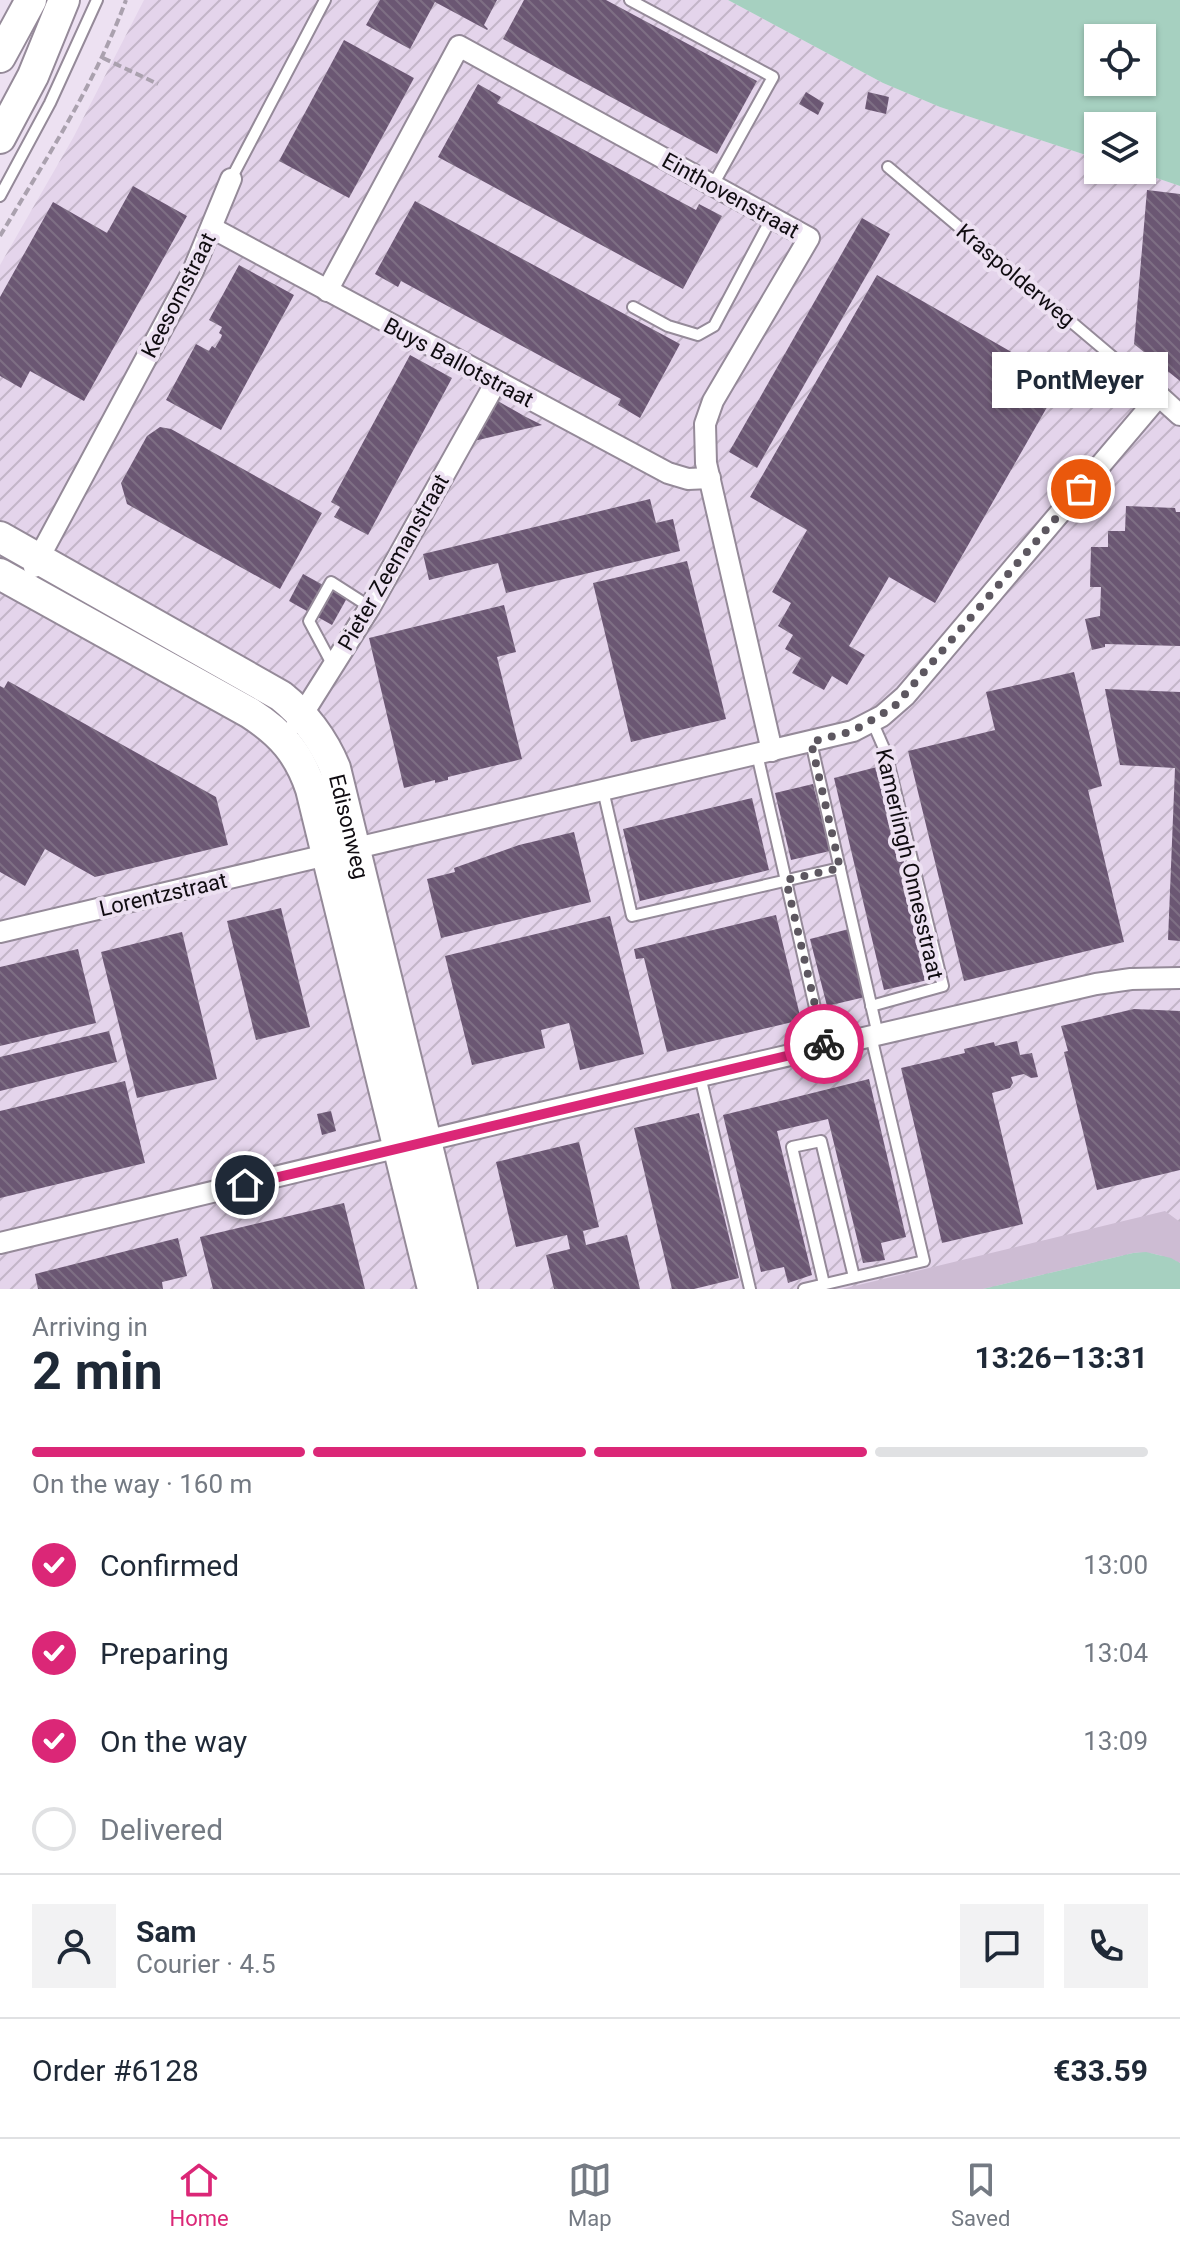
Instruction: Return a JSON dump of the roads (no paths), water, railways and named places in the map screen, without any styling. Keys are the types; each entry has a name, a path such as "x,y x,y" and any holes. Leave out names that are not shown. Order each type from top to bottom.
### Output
{"street":[{"path":"2,54 31,0"},
{"path":"0,138 33,76 64,0"},
{"name":"Einthovenstraat","path":"327,291 459,46 809,238 713,401 705,434 710,478 764,752"},
{"name":"Keesomstraat","path":"12,581 38,559 193,271 231,179"},
{"name":"Buys Ballotstraat","path":"212,228 668,473 688,479 710,478"},
{"name":"Pieter Zeemanstraat","path":"294,727 370,607 496,382"},
{"name":"Kraspolderweg","path":"1159,396 1180,415"},
{"name":"Lorentzstraat","path":"0,932 853,731 905,696 1159,396"},
{"name":"Edisonweg","path":"0,537 281,696 294,727 305,772 341,852 427,1141 462,1289"},
{"name":"Edisonweg","path":"12,581 250,713 294,727"},
{"name":"Edisonweg","path":"341,852 398,1148 433,1289"},
{"path":"0,1243 1096,984 1131,979 1180,978"}],"lane":[{"path":"0,196 50,103 97,0"},
{"name":"Keesomstraat","path":"231,179 325,0"},
{"path":"630,0 773,77 713,185"},
{"name":"Kraspolderweg","path":"888,167 1159,396"},
{"path":"633,307 668,326 698,335 714,326 772,217"},
{"path":"332,664 309,621 331,582 370,607"},
{"name":"Kamerlingh Onnesstraat","path":"871,1006 943,986 886,753 872,721"},
{"path":"804,1289 924,1261 874,1036 871,1006 811,742"},
{"path":"764,752 786,880 824,1047"},
{"path":"603,790 632,916 840,868"},
{"path":"700,1076 750,1289"},
{"path":"824,1284 792,1147 821,1141 854,1277"}],"place":[{"name":"PontMeyer","path":"1081,489"}]}
